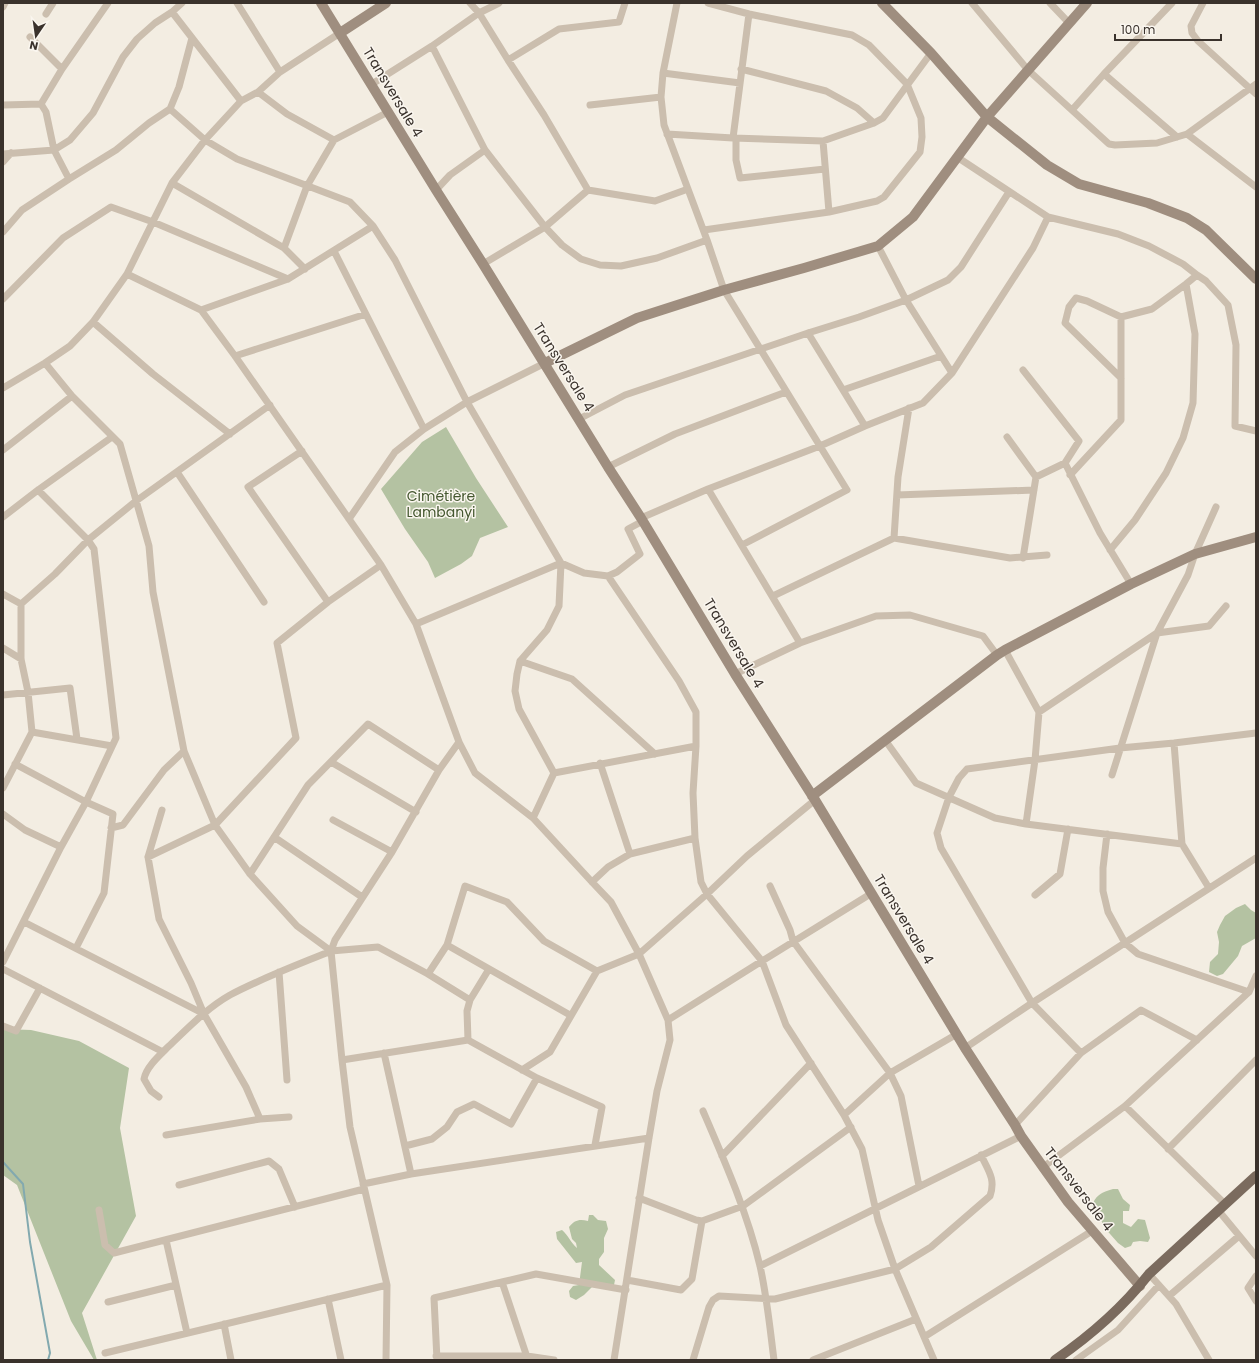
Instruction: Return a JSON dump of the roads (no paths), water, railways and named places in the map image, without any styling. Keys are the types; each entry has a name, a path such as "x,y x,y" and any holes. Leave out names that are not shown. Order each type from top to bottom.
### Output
{"main road":[{"path":"1055,1360 1104,1323 1140,1286 1149,1274 1256,1176"}],"street":[{"path":"3,8 5,3"},
{"path":"46,14 53,3"},
{"path":"41,104 62,69 108,3"},
{"path":"3,162 7,153 54,150 70,140 93,113 123,57 137,39 155,23 172,12 182,3"},
{"path":"237,3 280,72"},
{"name":"Transversale 4","path":"321,3 642,520 735,674 814,798 964,1048 1042,1168 1092,1231 1140,1286"},
{"path":"3,388 70,346 93,322 127,274 172,183 205,140 241,101 258,92 280,72 386,3"},
{"path":"470,3 479,13 544,115 588,190"},
{"path":"372,84 432,46 479,13 499,3"},
{"path":"508,60 559,28 619,22 625,3"},
{"path":"677,3 661,97 664,125 667,134 708,240 724,290 847,490 742,545"},
{"path":"704,230 829,212 877,201 884,196 920,152 922,137 922,118 907,84 869,45 852,35 749,14 708,3"},
{"path":"882,3 931,53 987,118 1047,165 1080,184 1148,203 1187,218 1206,230 1256,278"},
{"path":"972,3 1028,70 1104,141 1115,145 1157,143 1187,134 1254,89 1198,41 1192,34 1190,26 1203,3"},
{"path":"1050,3 1069,23"},
{"path":"349,519 395,452 424,429 467,402 638,318 724,290 878,246 913,217 987,118 1087,3"},
{"path":"1072,110 1104,74 1172,3"},
{"path":"172,12 241,101"},
{"path":"749,14 741,69 734,138 736,160 740,178 825,169"},
{"path":"30,37 62,69"},
{"path":"3,232 22,210 116,150 170,109 179,87 192,38"},
{"path":"432,46 485,150 545,227 562,245 581,259 600,265 621,266 657,258 708,240"},
{"path":"667,134 822,141 874,123 883,118 931,53"},
{"path":"741,69 826,91 857,108 874,123"},
{"path":"664,73 740,83"},
{"path":"1104,74 1177,137"},
{"path":"258,92 287,114 334,140"},
{"path":"590,105 661,97"},
{"path":"41,104 46,112 54,150 69,179"},
{"path":"3,105 41,104"},
{"path":"170,109 205,140 237,159 350,202 373,226 395,260 467,402 561,563 559,606 547,630 520,661 515,691 518,709 554,773"},
{"path":"284,248 307,186 334,140 388,112"},
{"path":"1187,134 1256,187"},
{"path":"822,141 829,212"},
{"path":"436,190 450,176 485,150"},
{"path":"957,157 1048,218 1118,234 1149,246 1183,264 1206,281 1228,305 1236,346 1235,426 1256,431"},
{"path":"172,183 284,248 306,269"},
{"path":"588,190 655,201 688,189"},
{"path":"483,264 545,227 588,190"},
{"path":"578,418 626,395 859,317 906,300 948,280 961,267 1009,192"},
{"path":"3,299 63,238 111,207 153,222 288,279"},
{"path":"416,624 561,563 584,573 608,576 617,572 640,554 628,530 642,520 708,489 820,446 923,403 952,373 1033,248 1048,218"},
{"path":"201,310 288,279 373,226"},
{"path":"878,246 906,300 952,373"},
{"path":"334,251 424,429"},
{"path":"127,274 201,310 270,405 381,565 416,624 459,742 475,773 533,818 611,902 639,954 668,1020 670,1040 657,1091 614,1360"},
{"path":"1121,378 1065,323 1069,307 1076,298 1087,301 1121,317 1152,309 1198,276"},
{"path":"1110,550 1135,520 1166,473 1183,438 1193,403 1195,334 1186,284"},
{"path":"235,356 366,314"},
{"path":"1070,475 1121,420 1121,317"},
{"path":"93,322 153,374 230,434"},
{"path":"808,333 865,426"},
{"path":"843,390 940,356"},
{"path":"45,363 72,396 120,444 149,546 153,592 184,752 215,825 250,874 297,926 331,951"},
{"path":"1023,370 1079,441 1064,463 1036,476"},
{"path":"608,467 675,434 786,392"},
{"path":"3,450 72,396"},
{"path":"3,788 32,732 28,692 21,660 21,604 55,574 88,540 136,501 270,405"},
{"path":"894,538 898,478 909,408"},
{"path":"3,517 112,437"},
{"path":"1007,437 1036,476 1023,558"},
{"path":"302,451 248,487 328,602"},
{"path":"1064,463 1100,533 1131,584"},
{"path":"177,472 264,602"},
{"path":"708,489 800,643"},
{"path":"3,962 61,847 86,802 116,738 94,549 88,540 38,490"},
{"path":"897,495 1034,490"},
{"path":"1112,775 1157,633 1188,576 1195,554 1216,506"},
{"path":"522,1070 550,1052 570,1015 597,971 639,954 707,894 747,856 814,798 886,740 1001,652 1131,584 1195,554 1256,537"},
{"path":"773,596 894,538 1010,558 1047,555"},
{"path":"148,857 215,825 296,738 277,643 328,602 381,565"},
{"path":"608,576 679,681 696,712 696,746 693,793 695,838 701,882 707,894 762,961 786,1025 844,1115 862,1148 878,1220 895,1269 934,1360"},
{"path":"3,594 21,604"},
{"path":"1039,712 1157,633 1209,626 1226,606"},
{"path":"735,674 800,643 876,616 910,615 984,636 1001,652 1039,712 1035,760 1026,824"},
{"path":"3,648 21,660"},
{"path":"520,661 572,679 655,754"},
{"path":"3,695 70,688 77,739"},
{"path":"250,874 308,785 368,724 439,770"},
{"path":"32,732 112,746"},
{"path":"1082,1053 1032,1003 941,848 937,834 949,797 959,778 967,769 1120,748 1256,733"},
{"path":"886,740 916,782 995,818 1026,824 1182,844"},
{"path":"386,1360 387,1285 350,1126 331,951 335,940 392,852 439,770 459,742"},
{"path":"1174,743 1182,844 1209,888"},
{"path":"554,773 600,763 696,746"},
{"path":"112,828 123,825 164,770 184,752"},
{"path":"331,762 416,812"},
{"path":"600,763 630,854"},
{"path":"16,764 86,802 113,814 104,893 76,948"},
{"path":"533,818 554,773"},
{"path":"162,810 148,857 159,919 191,983 204,1014 246,1088 260,1119"},
{"path":"3,814 26,830 61,847"},
{"path":"333,820 392,852"},
{"path":"1035,895 1060,874 1068,829"},
{"path":"1107,834 1103,891 1108,912 1125,943 1138,954 1249,992"},
{"path":"274,837 362,897"},
{"path":"592,882 608,867 630,854 695,838"},
{"path":"964,1048 1256,858"},
{"path":"428,974 447,945 465,886 507,902 544,942 597,971"},
{"path":"770,886 790,930 793,941 890,1072 901,1096 919,1186"},
{"path":"668,1020 872,893"},
{"path":"24,922 204,1014"},
{"path":"447,945 570,1015"},
{"path":"159,1098 144,1080 145,1072 163,1052 204,1014 229,996 279,972 331,951 378,947 428,974 470,1000"},
{"path":"3,969 163,1052"},
{"path":"468,1040 467,1011 470,1000 489,969"},
{"path":"279,972 287,1080"},
{"path":"1042,1168 1126,1106 1249,992 1256,976"},
{"path":"3,1026 16,1031 40,988"},
{"path":"1015,1125 1082,1053 1142,1010 1197,1040"},
{"path":"844,1115 890,1072 956,1034"},
{"path":"342,1060 468,1040 537,1078 602,1107 596,1145"},
{"path":"384,1053 411,1174"},
{"path":"1168,1149 1256,1060"},
{"path":"722,1156 811,1063"},
{"path":"405,1146 432,1139 447,1127 457,1112 474,1104 511,1124 537,1078"},
{"path":"1126,1106 1221,1207 1239,1236 1256,1256"},
{"path":"703,1111 743,1206 760,1266 766,1298 774,1360"},
{"path":"166,1135 260,1119 289,1117"},
{"path":"639,1198 702,1221 743,1206 851,1127"},
{"path":"760,1266 1021,1136"},
{"path":"99,1210 105,1245 114,1254 295,1208 411,1174 649,1138"},
{"path":"692,1360 709,1307 713,1300 719,1296 775,1299 895,1269 931,1247 990,1196 993,1188 993,1181 981,1155"},
{"path":"179,1185 269,1161 279,1169 295,1208"},
{"path":"627,1280 681,1290 692,1279 702,1221"},
{"path":"924,1337 1092,1231"},
{"path":"1169,1296 1239,1236"},
{"path":"166,1240 187,1333"},
{"path":"554,1360 528,1358 436,1358 434,1298 536,1274 626,1290"},
{"path":"1149,1274 1176,1304 1208,1360"},
{"path":"1256,1276 1248,1288 1256,1301"},
{"path":"502,1282 528,1358"},
{"path":"108,1302 176,1285"},
{"path":"105,1353 387,1285"},
{"path":"1076,1360 1118,1330 1159,1286"},
{"path":"328,1299 341,1360"},
{"path":"812,1360 916,1319"},
{"path":"224,1324 231,1360"}],"waterway":[{"path":"3,1162 23,1184 30,1242 50,1353 48,1360"}],"park label":[{"name":"Cimétière Lambanyi","path":"441,504"}]}
